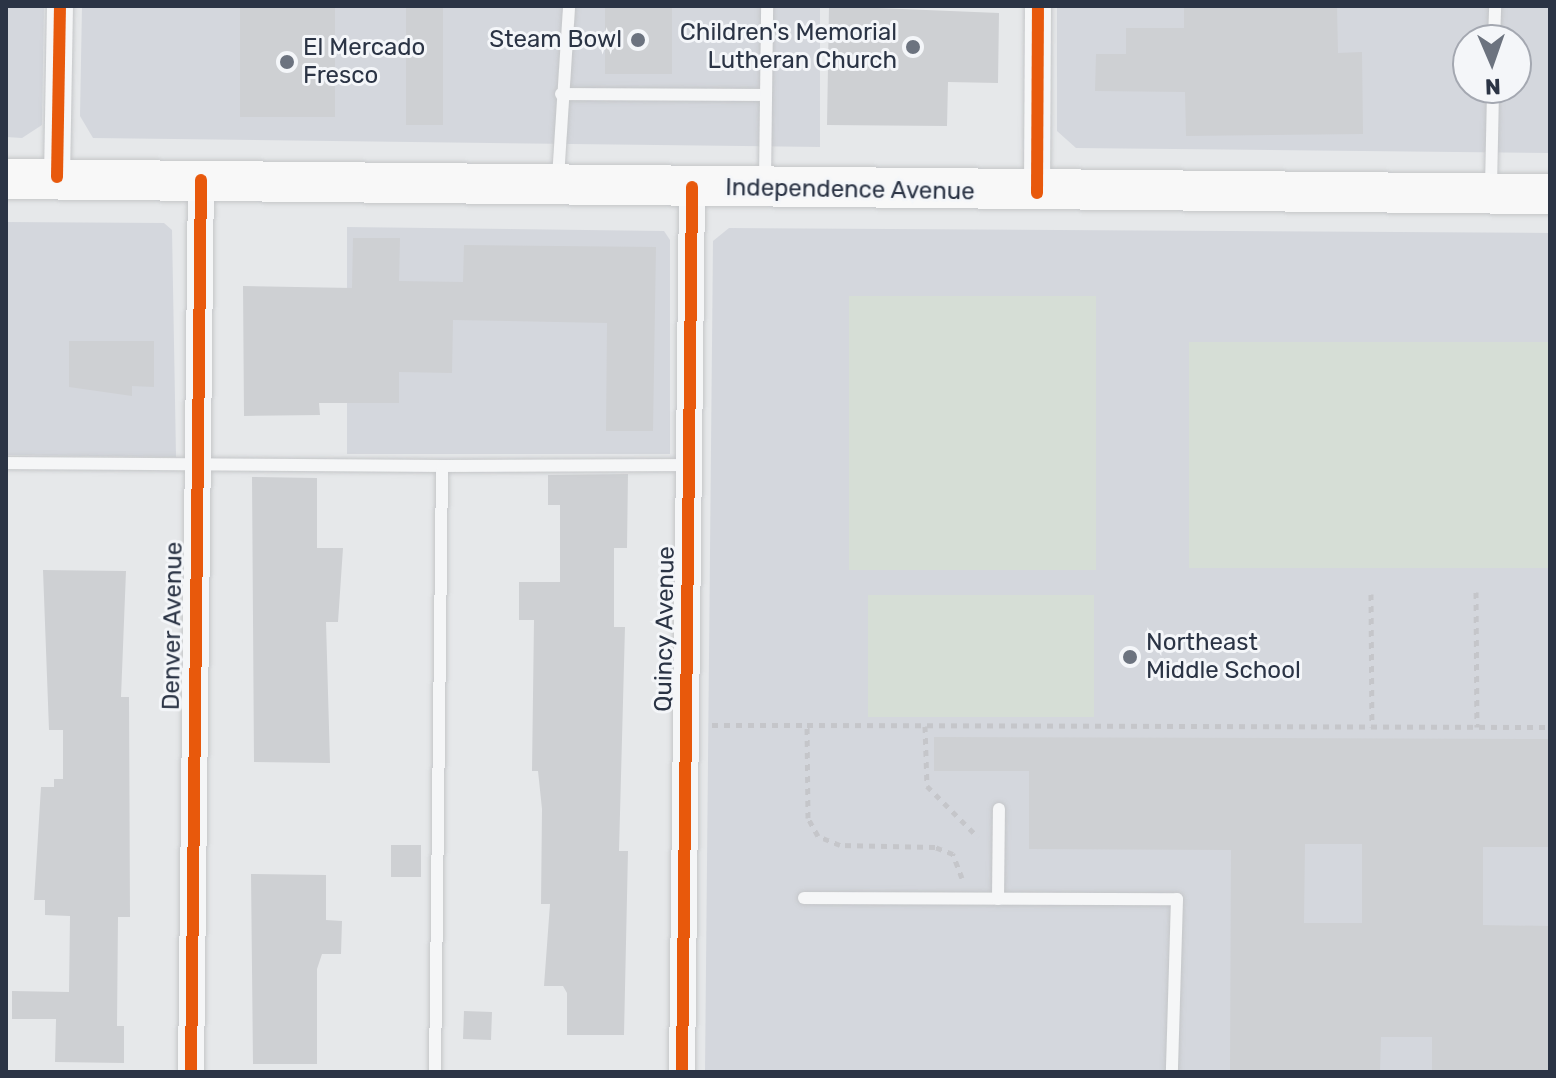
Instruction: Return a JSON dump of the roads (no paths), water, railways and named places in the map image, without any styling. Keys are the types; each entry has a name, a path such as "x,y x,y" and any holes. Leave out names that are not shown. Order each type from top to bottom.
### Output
{"main road":[{"name":"Independence Avenue","path":"6,179 57,177 1037,193 1550,194"}],"street":[{"path":"57,177 60,6"},
{"path":"1037,193 1038,6"},
{"name":"Denver Avenue","path":"191,1072 201,180"},
{"name":"Quincy Avenue","path":"682,1072 692,187"}],"lane":[{"path":"558,185 561,94 569,6"},
{"path":"765,188 767,6"},
{"path":"561,94 766,95"},
{"path":"1491,194 1493,104"},
{"path":"6,463 689,465"},
{"path":"435,1072 442,466"},
{"path":"998,899 999,809"},
{"path":"804,898 1177,899 1172,1072"}],"place":[{"name":"Steam Bowl","path":"638,40"},
{"name":"Children's Memorial Lutheran Church","path":"913,47"},
{"name":"El Mercado Fresco","path":"287,62"},
{"name":"Northeast Middle School","path":"1130,657"}]}
